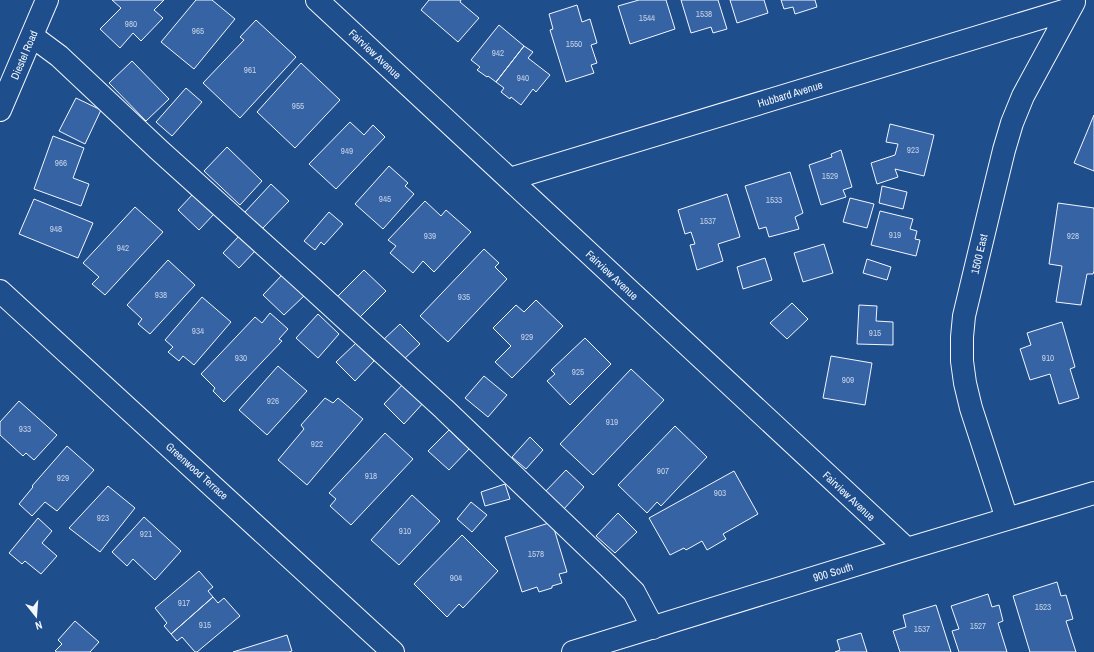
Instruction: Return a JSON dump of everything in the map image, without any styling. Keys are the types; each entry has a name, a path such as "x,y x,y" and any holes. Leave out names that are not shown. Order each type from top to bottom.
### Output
{"street":[{"name":"Diestel Road","path":"0,110 47,0"},
{"name":"Fairview Avenue","path":"327,3 510,179 907,549"},
{"name":"Hubbard Avenue","path":"510,179 1072,4"},
{"name":"1500 East","path":"1007,519 971,408 965,383 962,361 964,316 1004,150 1012,123 1023,96 1072,4"},
{"path":"32,36 59,56 159,150 444,409 634,592 653,628"},
{"name":"Greenwood Terrace","path":"0,291 393,652"},
{"name":"900 South","path":"573,652 1094,493"}],"building":[{"path":"112,0 164,0 154,10 163,18 141,41 133,33 120,48 100,29 121,8"},
{"path":"196,0 212,0 235,19 194,69 161,42"},
{"path":"429,0 461,0 460,2 479,18 458,42 421,10"},
{"path":"639,0 666,0 675,29 630,44 618,6"},
{"path":"681,0 718,0 727,29 713,33 711,27 691,33"},
{"path":"730,0 764,0 768,13 737,23"},
{"path":"781,0 815,0 817,7 795,14 793,7 784,9"},
{"path":"577,5 582,22 590,19 597,43 591,45 597,63 591,65 594,73 566,82 550,30 553,29 549,14"},
{"path":"256,20 296,57 240,118 203,83 244,40 240,37"},
{"path":"499,25 524,46 496,82 477,70 480,67 471,60"},
{"path":"524,46 533,52 528,58 550,75 536,92 533,89 521,105 511,97 510,99 501,92 504,88 496,82"},
{"path":"132,61 169,99 146,121 109,83"},
{"path":"301,63 340,100 295,148 257,112"},
{"path":"186,88 202,102 172,136 156,122"},
{"path":"76,98 101,110 85,144 59,131"},
{"path":"1094,115 1094,171 1074,163"},
{"path":"350,122 364,135 373,125 385,137 336,189 309,164"},
{"path":"890,124 934,135 924,176 895,169 898,177 877,184 871,163 895,155 898,144 886,142"},
{"path":"53,136 84,148 73,178 89,184 81,206 34,189"},
{"path":"227,147 262,181 240,205 204,171"},
{"path":"841,150 852,187 843,190 846,197 821,205 809,165 832,157 831,154"},
{"path":"389,166 408,183 405,186 414,194 383,229 355,204"},
{"path":"790,172 803,213 795,217 799,229 769,237 766,227 759,229 745,186"},
{"path":"271,184 289,201 262,229 245,212"},
{"path":"882,186 907,192 903,209 879,203"},
{"path":"193,194 214,214 199,230 178,210"},
{"path":"727,194 740,237 718,244 723,261 697,270 690,245 695,244 691,232 685,234 678,210"},
{"path":"850,198 874,204 867,228 843,222"},
{"path":"34,199 93,223 78,258 19,234"},
{"path":"425,201 441,216 446,210 471,232 434,272 423,261 413,273 390,253 396,246 388,240"},
{"path":"1058,203 1094,208 1094,271 1093,274 1087,274 1081,305 1056,302 1062,266 1049,264"},
{"path":"135,207 163,232 105,295 92,284 99,277 83,263"},
{"path":"880,211 913,219 910,229 917,231 915,239 920,240 916,256 871,245"},
{"path":"329,212 343,224 324,245 321,242 315,250 304,241"},
{"path":"240,235 256,250 239,268 223,253"},
{"path":"824,244 833,273 803,282 794,253"},
{"path":"484,249 499,263 495,267 507,279 448,342 420,316"},
{"path":"765,258 772,280 743,289 737,267"},
{"path":"867,259 891,267 887,280 863,273"},
{"path":"168,260 195,285 150,334 138,324 142,319 127,305"},
{"path":"364,270 386,291 359,318 337,297"},
{"path":"283,274 305,295 284,315 263,295"},
{"path":"202,297 231,322 194,365 183,356 179,361 168,352 173,347 165,340"},
{"path":"536,300 563,326 512,378 495,362 511,346 493,328 516,305 524,312"},
{"path":"792,303 808,319 787,339 770,323"},
{"path":"859,305 877,306 876,321 893,322 893,345 857,344"},
{"path":"270,313 288,329 279,339 282,341 224,402 213,391 215,388 201,374 255,317 262,323"},
{"path":"318,314 339,334 318,358 296,338"},
{"path":"1062,322 1075,367 1070,369 1079,398 1059,404 1050,374 1030,380 1020,349 1031,345 1027,333"},
{"path":"400,324 420,344 402,361 382,341"},
{"path":"585,338 611,364 570,405 547,381 555,374 551,370"},
{"path":"356,343 374,361 355,381 336,362"},
{"path":"831,356 872,363 865,405 823,398"},
{"path":"278,366 307,391 267,435 239,410"},
{"path":"631,369 664,400 593,475 560,444"},
{"path":"484,376 507,395 488,417 465,398"},
{"path":"405,382 425,401 404,424 384,404"},
{"path":"325,398 333,403 338,398 363,419 307,485 278,460 304,429 301,425"},
{"path":"19,401 57,435 34,460 26,453 23,456 0,435 0,422"},
{"path":"675,426 707,457 661,506 657,502 647,513 618,485"},
{"path":"449,430 469,449 449,470 428,451"},
{"path":"385,433 413,459 351,525 330,506 336,499 329,493"},
{"path":"530,437 543,450 526,469 512,457"},
{"path":"67,446 94,470 57,511 45,502 32,516 19,504 33,487 32,486"},
{"path":"566,470 584,487 563,510 544,493"},
{"path":"734,471 758,514 723,534 726,539 707,550 702,541 686,550 684,548 670,555 649,518"},
{"path":"505,484 510,499 485,506 481,492"},
{"path":"108,486 135,508 100,552 69,528"},
{"path":"412,495 440,521 399,565 371,540"},
{"path":"471,502 487,515 472,532 457,519"},
{"path":"618,513 637,532 615,553 596,536"},
{"path":"144,517 181,551 155,580 133,559 127,566 112,552"},
{"path":"38,518 52,531 42,543 57,556 41,574 25,561 22,564 9,553"},
{"path":"552,522 567,572 559,574 562,583 552,586 552,588 539,592 537,587 522,592 505,537"},
{"path":"462,535 498,571 463,608 459,604 447,617 414,584"},
{"path":"199,571 213,587 208,591 213,597 171,634 164,626 167,623 155,608"},
{"path":"1057,582 1061,596 1066,595 1073,619 1066,621 1076,652 1030,652 1013,596"},
{"path":"988,594 992,607 999,605 1003,621 998,623 1007,652 959,652 952,631 959,629 951,606"},
{"path":"213,597 218,603 224,598 240,616 197,652 195,652 182,637 177,641 171,634"},
{"path":"936,605 951,652 900,652 893,631 906,627 903,615"},
{"path":"75,621 99,642 90,652 55,651 62,644 58,640"},
{"path":"861,633 867,652 835,652 840,650 837,640"},
{"path":"287,635 292,651 289,652 233,652"}]}
